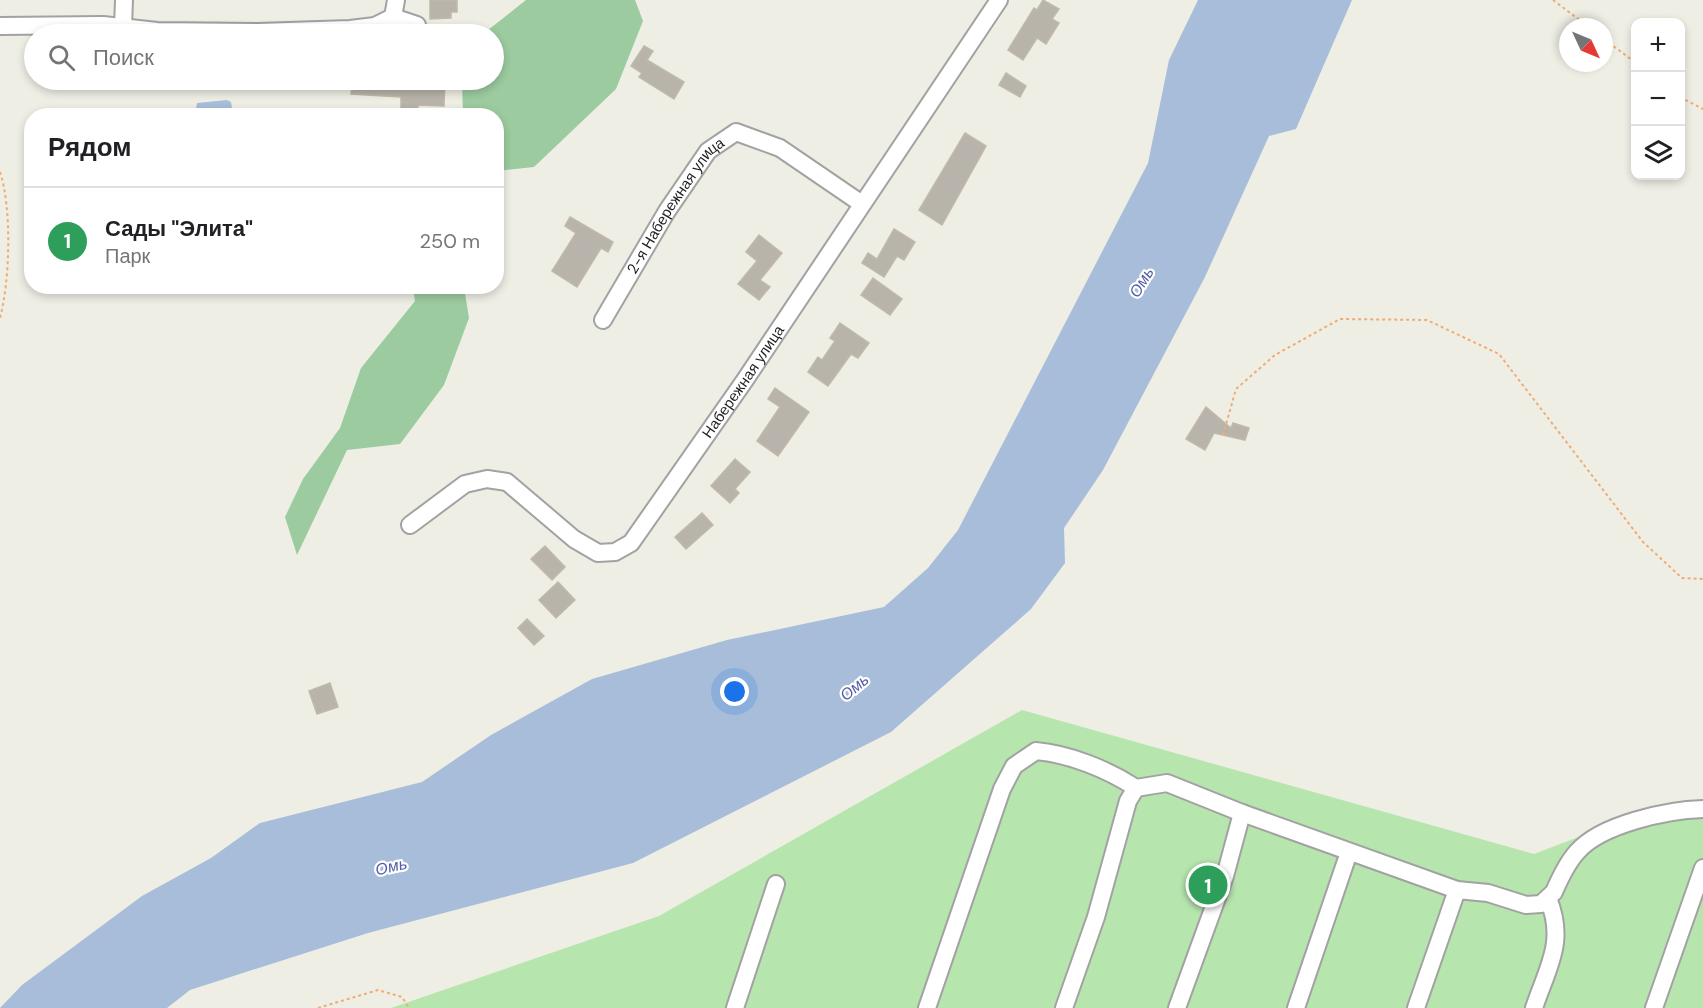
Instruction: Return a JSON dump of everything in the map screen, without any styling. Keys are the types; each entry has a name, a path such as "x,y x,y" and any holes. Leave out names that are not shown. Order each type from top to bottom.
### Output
{"street":[{"path":"123,24 124,0"},
{"path":"393,17 396,0"},
{"name":"Набережная улица","path":"410,525 465,484 487,479 507,482 574,539 598,553 615,552 631,543 999,0"},
{"path":"379,24 393,17 412,24"},
{"path":"0,26 24,26"},
{"name":"2-я Набережная улица","path":"603,320 667,212 708,151 736,132 780,148 862,204"},
{"path":"927,1008 993,811 1014,766 1035,751 1053,753 1124,780 1136,788 1167,783 1242,813 1457,890 1488,893 1526,905 1541,904 1548,898 1554,892 1578,850 1606,832 1646,816 1703,809"},
{"path":"1064,1008 1096,917 1128,801 1136,788"},
{"path":"1177,1008 1225,876 1242,813"},
{"path":"1296,1008 1349,852"},
{"path":"1654,1008 1703,868"},
{"path":"735,1008 776,884"},
{"path":"1416,1008 1457,890"},
{"path":"1534,1008 1558,938 1555,915 1548,898"}],"path":[{"path":"1553,0 1577,18"},
{"path":"1613,46 1631,60"},
{"path":"1685,100 1703,109"},
{"path":"0,172 7,193 6,296 0,318"},
{"path":"1223,435 1236,389 1275,355 1340,320 1427,320 1498,354 1643,542 1682,578 1703,579"},
{"path":"318,1008 378,990 402,997 408,1008"}],"green space":[{"path":"526,0 635,0 643,21 616,89 534,167 504,170 504,108 463,108 462,90 504,90 504,24 496,24"},
{"path":"414,294 465,294 469,318 444,385 400,444 347,450 297,555 285,517 303,479 340,428 361,368 415,301"},
{"path":"1022,710 1534,854 1660,806 1703,799 1703,1008 391,1008 659,916"}],"water":[{"name":"Омь","path":"1198,0 1352,0 1296,129 1269,136 1205,277 1103,470 1064,528 1065,563 1031,609 891,732 633,863 368,933 190,990 167,1008 0,1008 22,985 142,896 211,858 260,823 422,782 491,735 592,679 727,640 884,607 928,568 958,530 1148,163 1169,60"},
{"path":"227,100 231,102 232,108 196,108 197,103"}],"building":[{"path":"430,0 457,0 457,12 451,12 451,18 430,19"},
{"path":"1043,0 1059,9 1052,19 1059,23 1046,44 1037,38 1023,60 1008,50 1034,8 1037,10"},
{"path":"644,46 653,51 647,60 684,82 674,99 639,77 642,73 631,66"},
{"path":"1006,73 1026,86 1020,97 999,85"},
{"path":"351,90 445,90 444,106 418,105 418,108 401,108 401,97 351,94"},
{"path":"965,133 986,146 942,225 919,210"},
{"path":"570,217 613,242 608,252 601,248 577,287 552,271 576,233 565,226"},
{"path":"894,229 915,242 904,260 897,256 884,277 862,263 868,253 877,259"},
{"path":"759,235 782,253 760,280 770,287 759,300 738,284 757,261 746,252"},
{"path":"873,278 902,299 890,315 861,295"},
{"path":"840,323 869,343 858,358 851,354 828,386 808,372 818,357 822,360 835,341 830,338"},
{"path":"775,388 809,412 778,456 757,441 780,407 768,399"},
{"path":"1206,407 1231,428 1233,423 1249,428 1245,440 1214,433 1205,450 1186,439"},
{"path":"735,459 750,472 735,489 739,493 730,503 711,486"},
{"path":"702,513 713,525 686,549 675,537"},
{"path":"545,546 565,567 552,580 531,559"},
{"path":"558,582 575,600 556,618 539,600"},
{"path":"527,619 544,636 534,645 518,628"},
{"path":"330,683 338,707 317,714 309,691"}],"place":[{"name":"Сады \"Элита\"","path":"1208,885"}]}
